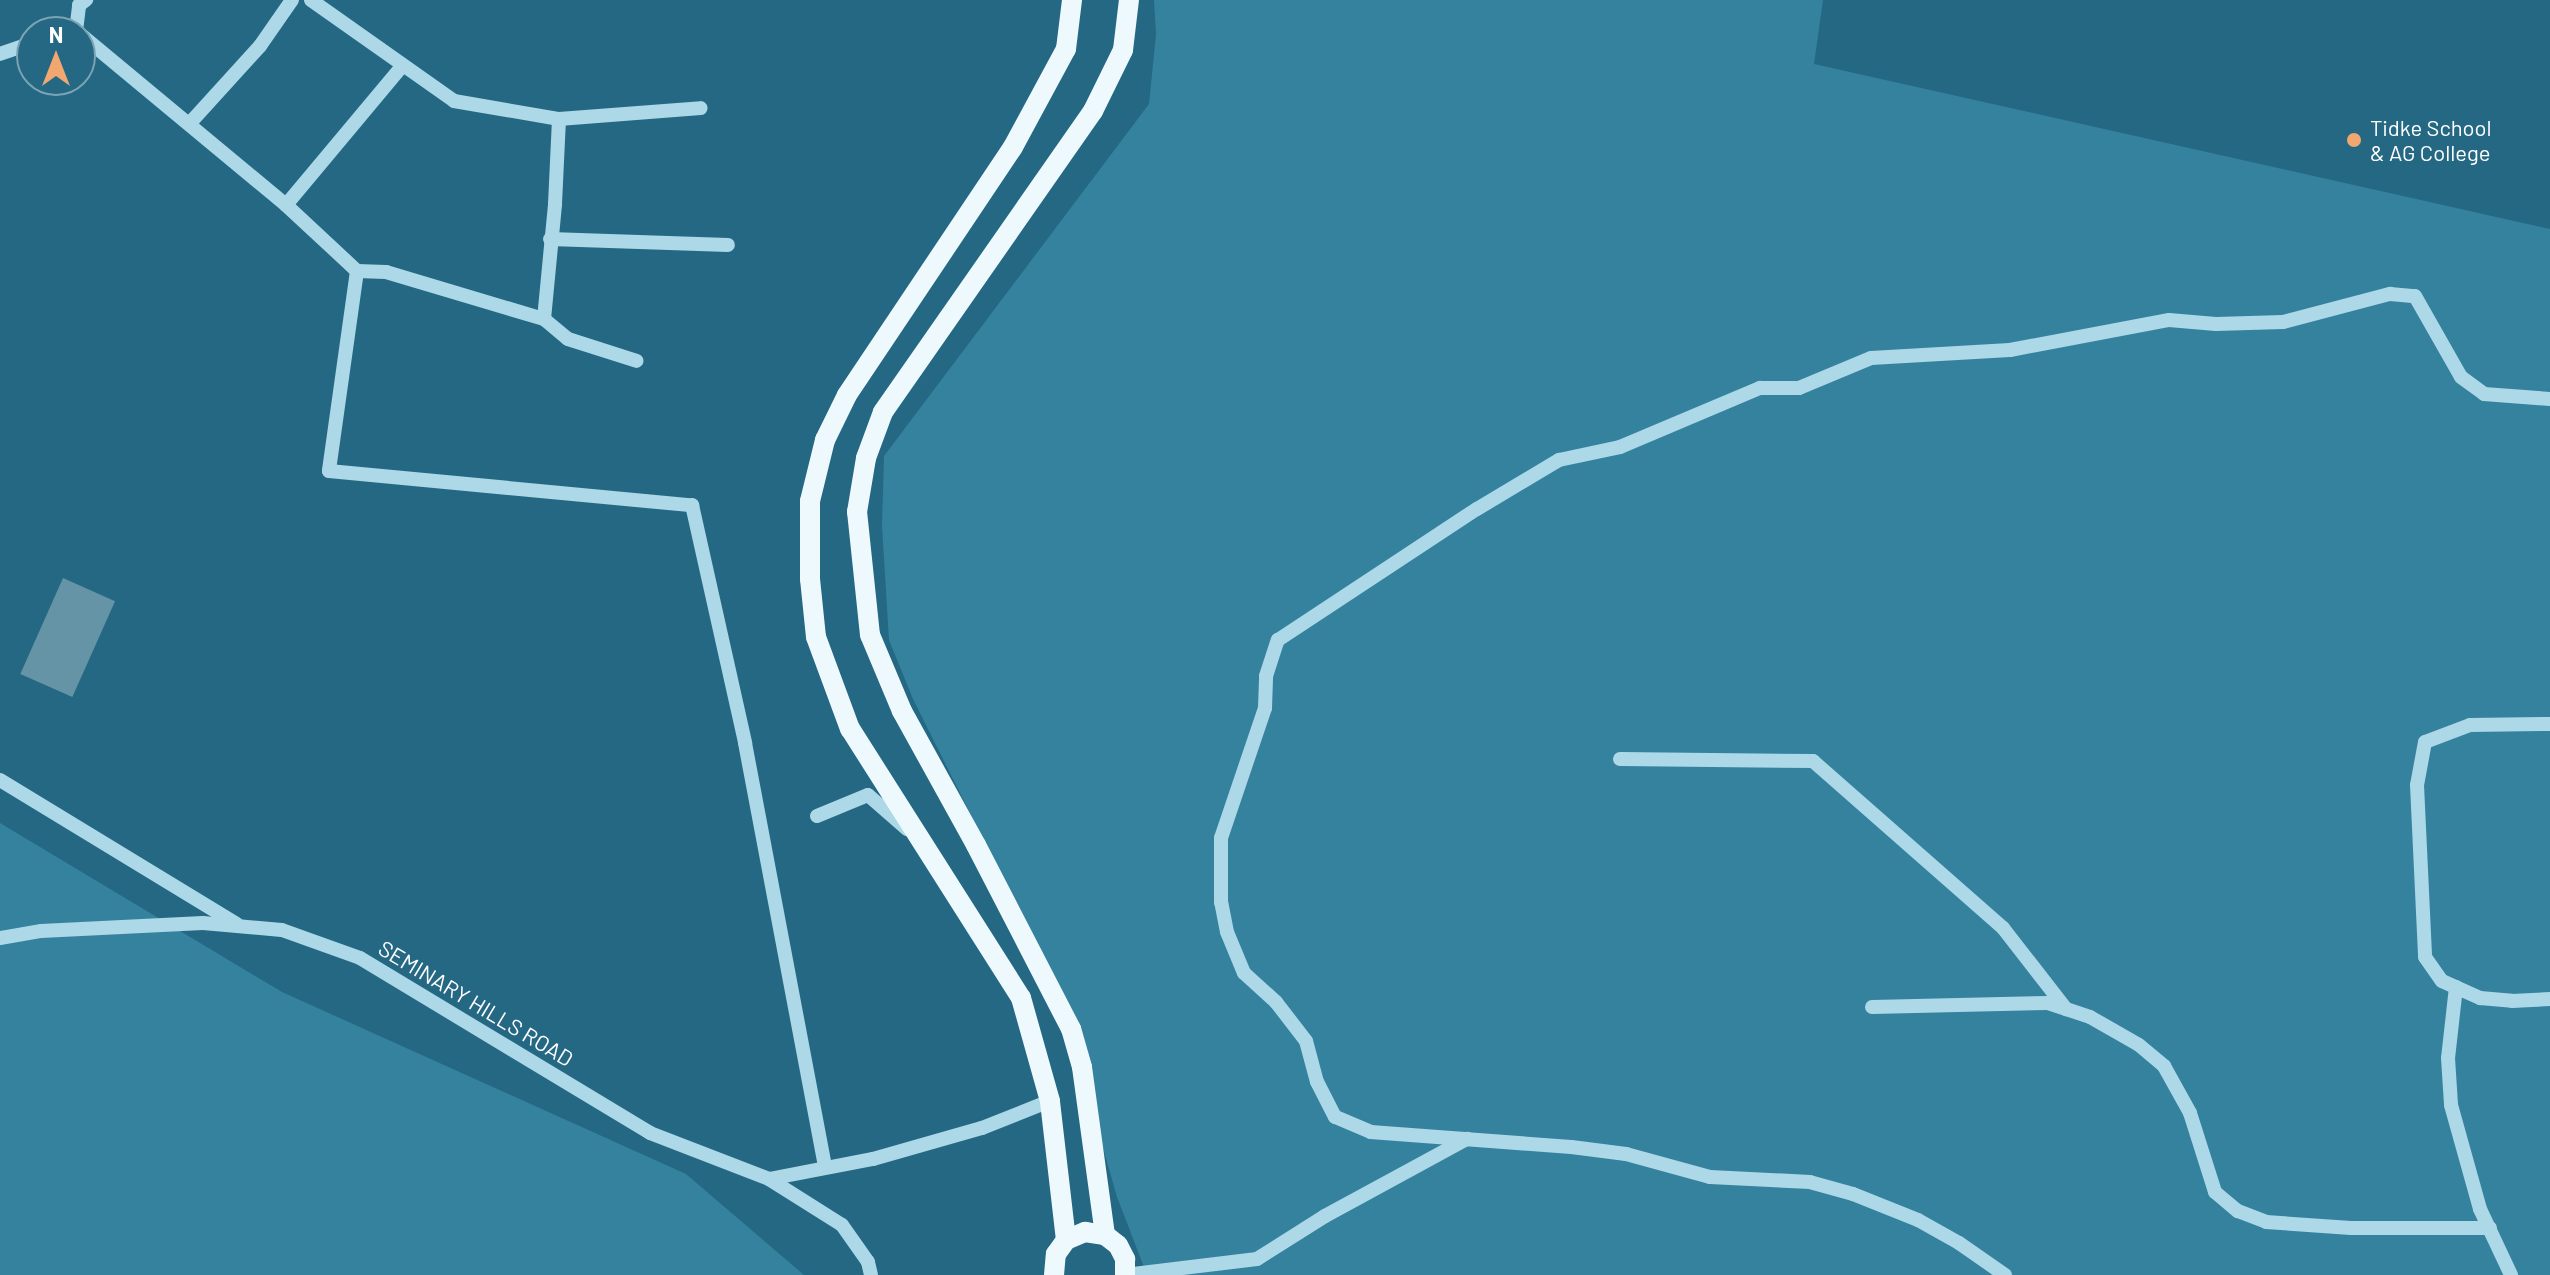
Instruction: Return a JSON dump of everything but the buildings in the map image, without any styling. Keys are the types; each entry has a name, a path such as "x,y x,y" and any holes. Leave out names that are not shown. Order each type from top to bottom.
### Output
{"main road":[{"path":"1066,1240 1050,1101 1021,998 850,729 816,637 810,579 810,501 825,440 847,395 1013,147 1066,49 1072,0"},
{"path":"1105,1235 1082,1067 1071,1029 976,845 902,711 870,635 857,512 866,458 883,412 1093,111 1123,50 1129,0"},
{"path":"1054,1275 1056,1254 1066,1240 1085,1232 1105,1235 1118,1245 1125,1259 1125,1275"}],"street":[{"path":"190,123 260,46 292,0"},
{"path":"311,0 454,101 559,119 701,108"},
{"path":"96,48 286,205 357,271 386,272 544,319 568,339 637,361"},
{"path":"286,205 403,65"},
{"path":"544,319 559,119"},
{"path":"550,239 728,245"},
{"path":"357,271 329,471 692,505 745,743 825,1167"},
{"path":"2005,1275 1959,1243 1918,1220 1853,1194 1810,1182 1710,1177 1626,1154 1511,1141 1371,1132 1335,1117 1317,1082 1306,1041 1276,1002 1244,973 1227,932 1221,902 1221,838 1265,708 1266,676 1278,640 1508,489 1559,460 1620,447 1760,388 1799,388 1871,358 2010,350 2169,320 2216,324 2283,322 2390,294 2415,296 2461,377 2484,394 2550,399"},
{"path":"2550,724 2470,725 2425,742 2417,785 2425,957 2442,981 2480,998 2512,1001 2550,999"},
{"path":"1620,759 1813,761 2003,928 2067,1009"},
{"path":"0,780 241,926"},
{"path":"817,816 868,795 919,839"},
{"name":"SEMINARY HILLS ROAD","path":"0,938 41,931 203,923 282,930 360,958 650,1133 769,1179 842,1225 868,1262 871,1275"},
{"path":"2456,987 2448,1058 2451,1105 2475,1194 2511,1275"},
{"path":"1872,1007 2048,1003 2090,1017 2139,1045 2164,1066 2190,1113 2215,1192 2238,1211 2266,1222 2305,1226 2490,1228"},
{"path":"769,1179 873,1159 968,1132 1050,1101"},
{"path":"1125,1275 1257,1259 1325,1216 1467,1139"}],"shaded area":[{"path":"1154,0 1823,0 1814,64 2550,229 2550,1275 1147,1275 1117,1197 1057,987 913,699 889,640 882,526 884,456 1149,104 1156,34"},
{"path":"63,578 115,601 72,697 20,674"},
{"path":"0,823 282,992 686,1174 804,1275 0,1275"}],"place":[{"name":"Tidke School & AG College","path":"2354,140"}]}
